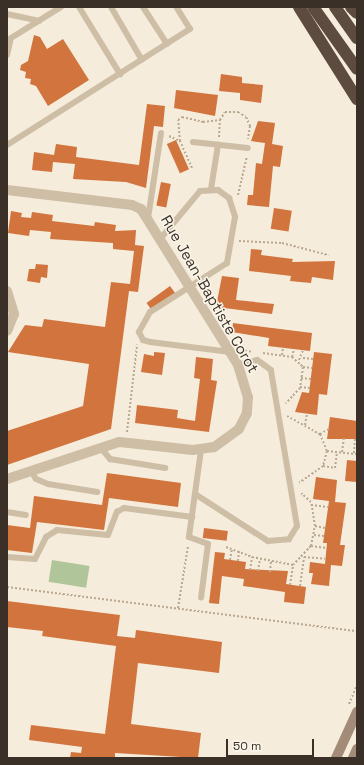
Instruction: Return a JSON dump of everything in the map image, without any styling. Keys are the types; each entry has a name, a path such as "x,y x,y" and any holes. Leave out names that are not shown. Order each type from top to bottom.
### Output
{"highway":[{"path":"300,7 357,99"},
{"path":"313,7 357,69"},
{"path":"335,7 357,38"},
{"path":"350,7 357,13"}],"main road":[{"path":"336,758 357,712"},
{"path":"353,758 357,749"}],"street":[{"name":"Rue Jean-Baptiste Corot","path":"7,190 132,205 148,218 238,365 248,391 245,419 227,442 201,450 125,442 100,447 7,479"},
{"path":"7,291 14,314 7,331"}],"lane":[{"path":"7,55 11,38 61,7"},
{"path":"79,7 120,74"},
{"path":"111,7 142,60"},
{"path":"143,7 167,44"},
{"path":"7,145 190,30 176,7"},
{"path":"7,14 39,21"},
{"path":"148,218 161,133"},
{"path":"193,142 248,148"},
{"path":"211,189 218,145"},
{"path":"161,238 197,194 211,189 222,192 232,203 235,218 227,263 146,315 140,332 141,338 150,342 230,352"},
{"path":"195,494 268,541 289,539 297,526 271,370 257,360 238,365"},
{"path":"100,447 110,459 165,468"},
{"path":"201,450 189,536 208,544 201,598"},
{"path":"31,471 48,484 97,492"},
{"path":"7,557 35,559 46,537 57,530 108,535 117,512 124,508 192,517"},
{"path":"7,512 26,515"}],"path":[{"path":"218,145 220,120 225,112 238,112 246,117 250,126 248,148 238,203"},
{"path":"161,133 193,142"},
{"path":"232,240 282,243 328,255"},
{"path":"125,442 140,332"},
{"path":"282,355 283,348"},
{"path":"292,357 294,349"},
{"path":"303,350 303,358"},
{"path":"298,360 303,358 313,359"},
{"path":"303,367 312,368"},
{"path":"301,378 311,379"},
{"path":"300,387 310,388"},
{"path":"305,425 307,414"},
{"path":"320,434 329,429"},
{"path":"342,452 344,437"},
{"path":"354,453 355,439"},
{"path":"327,451 357,454"},
{"path":"323,466 335,468 337,452"},
{"path":"311,505 328,507"},
{"path":"316,526 325,528"},
{"path":"314,535 324,536"},
{"path":"178,608 189,536"},
{"path":"311,546 327,548"},
{"path":"230,560 232,549"},
{"path":"238,561 239,551"},
{"path":"250,570 252,557"},
{"path":"300,586 304,557 325,559"},
{"path":"258,571 260,559"},
{"path":"270,572 271,561"},
{"path":"290,585 293,565"},
{"path":"7,587 357,631"}],"green space":[{"path":"52,560 90,566 86,588 49,582"}],"building":[{"path":"34,35 40,37 47,49 63,39 89,80 48,106 36,86 30,84 31,79 25,78 26,72 20,70 21,65 28,61"},
{"path":"221,74 242,77 242,83 263,85 261,103 240,100 240,93 219,91"},
{"path":"176,90 218,95 215,116 174,108"},
{"path":"147,104 165,106 163,127 154,126 146,188 126,182 73,179 75,164 53,162 52,172 32,170 34,152 54,155 56,144 77,147 76,157 139,165"},
{"path":"258,121 275,123 272,144 283,146 280,167 273,166 269,207 247,205 248,195 253,195 256,163 262,164 265,143 251,141"},
{"path":"176,140 189,169 180,173 167,144"},
{"path":"161,182 171,184 166,207 156,206"},
{"path":"274,208 292,211 288,232 271,229"},
{"path":"11,211 22,213 21,217 31,218 32,212 53,215 52,221 94,226 95,222 116,225 115,231 136,230 135,245 144,246 138,292 129,291 111,429 7,465 7,431 83,406 89,364 8,352 25,325 42,327 44,319 105,327 111,282 130,284 134,251 113,249 113,243 50,239 51,232 30,230 29,236 8,233"},
{"path":"251,249 262,250 261,255 293,259 292,262 335,261 333,280 312,277 311,283 290,281 291,276 249,271"},
{"path":"36,264 48,265 47,278 41,277 40,283 27,281 29,269 35,269"},
{"path":"222,276 239,278 236,300 274,304 272,314 216,307"},
{"path":"170,286 175,293 152,310 147,303"},
{"path":"233,323 312,333 310,351 268,346 269,338 232,332"},
{"path":"154,352 165,353 162,375 141,372 144,354 154,356"},
{"path":"314,352 332,354 327,395 319,394 317,415 295,412 302,392 309,393"},
{"path":"196,357 213,359 211,380 217,381 209,432 135,423 137,405 178,410 177,418 195,421 200,379 194,378"},
{"path":"330,417 357,421 357,439 327,439"},
{"path":"347,460 357,461 357,482 345,481"},
{"path":"107,473 181,483 178,507 109,498 104,530 37,522 32,553 7,550 7,525 30,528 34,496 102,505"},
{"path":"316,477 337,480 335,502 346,503 340,545 345,545 342,566 331,565 329,586 311,584 313,573 309,573 310,562 325,564 327,543 323,543 329,501 313,499"},
{"path":"204,528 228,531 227,541 203,538"},
{"path":"215,552 225,553 224,559 246,562 245,569 288,571 286,584 306,587 304,604 284,602 285,592 243,586 244,579 222,576 219,604 209,603"},
{"path":"7,601 120,615 117,636 135,638 136,630 222,642 219,673 138,663 131,724 201,733 198,758 115,753 115,758 70,758 71,752 81,753 82,747 29,740 31,725 105,734 116,646 42,636 43,631 7,627"}]}
